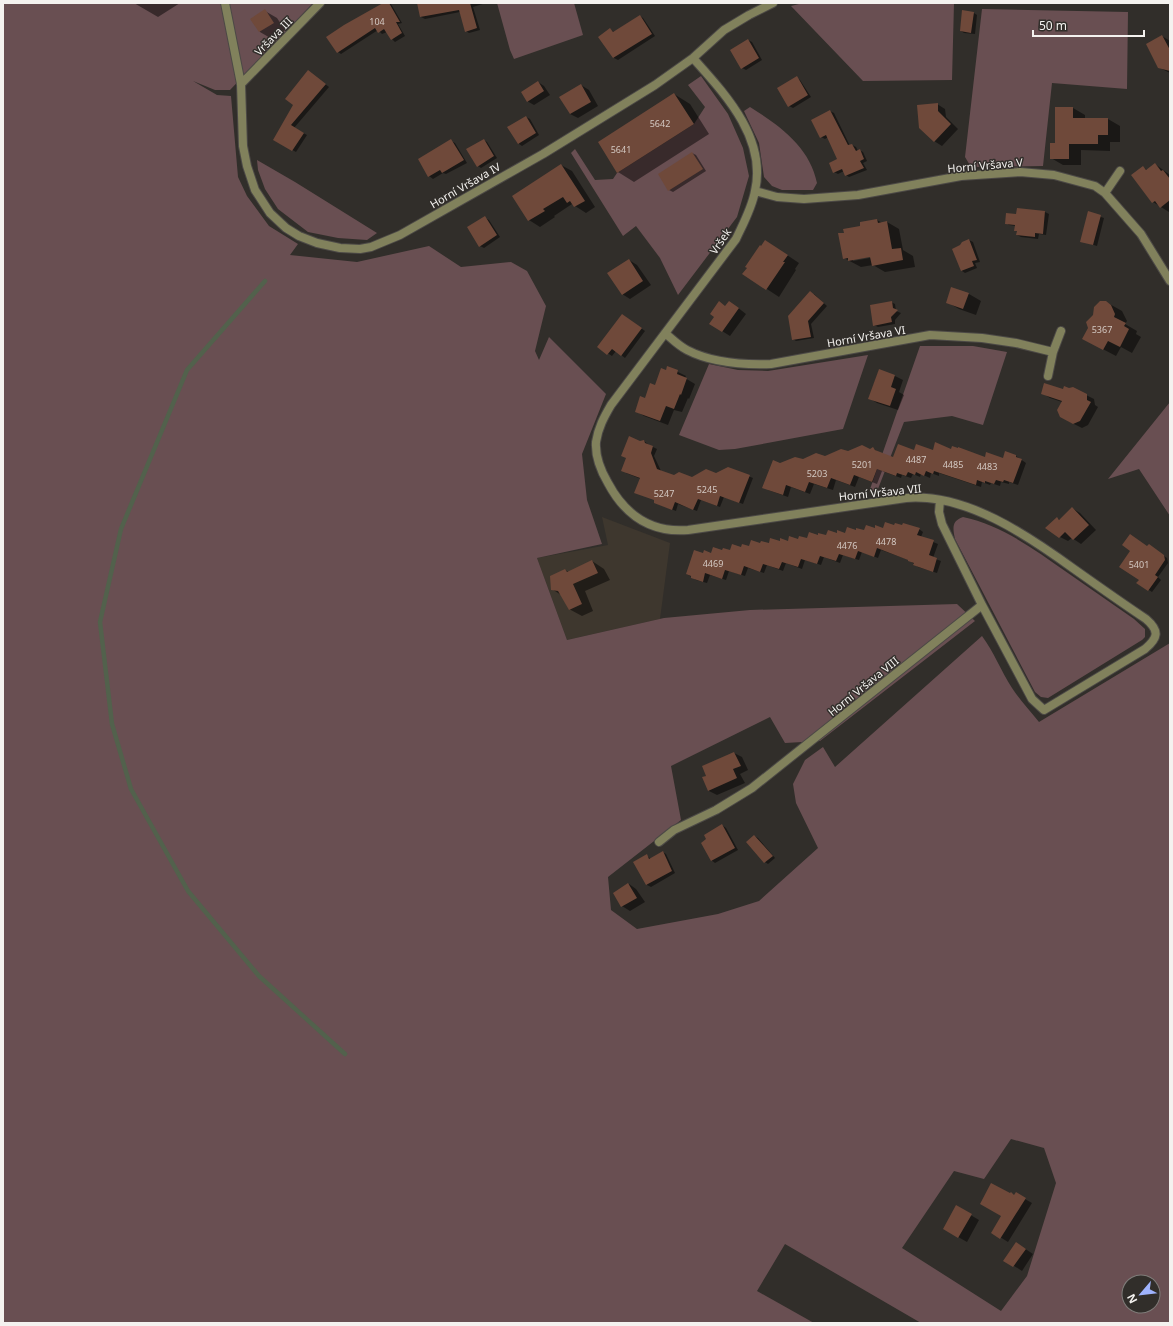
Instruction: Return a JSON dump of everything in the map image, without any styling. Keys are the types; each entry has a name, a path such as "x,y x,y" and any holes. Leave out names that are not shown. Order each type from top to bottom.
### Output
{"street":[{"name":"Horní Vršava IV","path":"225,3 241,84 243,146 247,166 255,190 270,213 286,228 299,236 317,243 340,248 360,249 371,247 400,235 543,154 655,85 693,58 724,30 773,3"},
{"name":"Vršava III","path":"241,84 320,3"},
{"name":"Vršek","path":"602,421 611,405 736,239 746,217 755,191 757,174 756,158 750,138 741,118 716,83 693,58"},
{"path":"1105,194 1120,171"},
{"name":"Horní Vršava V","path":"755,191 777,197 804,199 858,195 961,176 1020,172 1054,175 1095,186 1105,194 1141,234 1170,281"},
{"path":"1048,376 1053,352 1061,331"},
{"name":"Horní Vršava VI","path":"665,333 687,350 709,358 738,364 755,365 771,364 930,335 982,338 1016,343 1053,352"},
{"name":"Horní Vršava VII","path":"602,421 596,443 598,462 603,476 622,505 633,516 647,524 669,530 688,530 906,498 940,500 992,518 1019,532 1146,620 1153,627 1156,634 1153,642 1145,649 1044,710 1032,699 982,605"},
{"path":"940,500 939,512 942,524 982,605"},
{"name":"Horní Vršava VIII","path":"658,842 674,830 716,810 752,788 982,605"}],"shaded area":[{"path":"3,3 313,3 230,90 215,90 193,81 217,95 231,96 238,177 247,196 269,226 298,244 290,255 357,262 429,246 461,267 511,262 527,271 546,306 535,351 539,360 549,337 606,394 582,454 587,500 602,544 537,558 567,640 664,618 750,610 957,604 975,621 820,741 785,743 770,717 671,766 681,820 608,877 611,910 637,929 718,914 759,901 818,848 796,803 793,784 805,760 823,747 835,767 982,636 1012,688 1039,722 1170,643 1170,1323 921,1323 785,1244 757,1291 814,1323 3,1323","holes":["1011,1139 1044,1148 1056,1183 1027,1276 1001,1311 902,1248 954,1171 984,1179"]},
{"path":"497,3 574,3 583,35 514,59 510,50"},
{"path":"803,3 954,3 952,80 863,81 791,6"},
{"path":"982,9 1128,12 1127,89 1052,83 1043,166 971,167 965,157"},
{"path":"701,76 728,114 743,148 749,176 737,217 678,295 660,258 636,226 623,236 571,153 575,149 595,180 613,179 617,173 694,124 705,107 688,85"},
{"path":"750,107 782,129 792,138 808,158 817,183 813,190 782,190 772,186 764,177 759,143 744,111"},
{"path":"257,160 377,233 367,240 338,238 308,232 278,209 265,189 258,170"},
{"path":"920,346 973,346 1007,352 983,425 952,416 904,422 876,494 869,492"},
{"path":"868,355 843,429 735,449 719,450 679,435 709,364 738,370 768,371"},
{"path":"1170,402 1170,516 1139,469 1108,479"},
{"path":"602,517 670,543 660,619 567,640 537,558 608,545"},
{"path":"963,517 991,526 1029,546 1134,619 1145,629 1145,637 1048,698 1041,697 1035,692 955,539 953,529 955,523"}],"building":[{"path":"383,3 389,3 400,22 396,22 402,33 391,40 384,29 378,33 375,28 337,53 326,37"},
{"path":"417,3 470,3 477,28 465,32 459,10 420,17"},
{"path":"265,9 274,23 259,32 250,19"},
{"path":"962,10 974,12 971,33 960,31"},
{"path":"640,15 652,34 613,58 598,37 610,28 613,32"},
{"path":"1162,35 1170,50 1170,71 1158,68 1146,44"},
{"path":"748,39 759,58 741,69 730,50"},
{"path":"308,70 326,84 291,125 304,133 292,151 273,140 293,105 285,99"},
{"path":"797,76 808,95 788,107 777,88"},
{"path":"538,81 544,91 527,102 521,92"},
{"path":"581,84 591,102 570,114 559,97"},
{"path":"674,93 694,124 617,173 598,142"},
{"path":"938,103 938,111 951,124 934,142 919,128 917,105"},
{"path":"1055,107 1073,107 1073,118 1108,118 1108,135 1098,135 1098,144 1069,144 1069,159 1050,159 1050,143 1055,143"},
{"path":"830,110 848,145 852,144 856,151 860,149 864,159 860,161 864,168 845,176 842,169 833,173 829,163 837,159 826,135 820,138 811,120"},
{"path":"526,116 536,133 518,144 507,127"},
{"path":"451,139 464,160 442,173 440,170 428,177 418,159"},
{"path":"484,139 494,156 477,167 466,149"},
{"path":"692,152 703,169 668,191 658,174"},
{"path":"1155,163 1170,179 1170,200 1160,208 1155,201 1152,203 1131,175 1143,166 1146,170"},
{"path":"561,164 585,201 574,207 570,201 567,203 563,197 543,209 545,211 528,221 512,196"},
{"path":"1017,208 1045,211 1043,234 1035,233 1035,237 1016,235 1017,231 1014,231 1015,225 1005,224 1006,213 1016,214"},
{"path":"1088,211 1101,215 1093,245 1080,242"},
{"path":"485,216 497,235 479,247 467,227"},
{"path":"877,219 878,223 887,221 892,249 901,248 903,260 872,266 870,257 848,261 848,258 843,259 838,233 844,233 843,229 860,226 860,222"},
{"path":"969,239 977,260 972,261 974,266 961,271 952,249"},
{"path":"765,240 788,255 766,290 742,274 747,268 745,267"},
{"path":"629,259 643,281 622,295 607,273"},
{"path":"951,287 969,293 963,309 946,303"},
{"path":"810,291 824,303 808,321 811,337 792,340 788,316"},
{"path":"719,301 725,306 729,301 739,308 722,332 709,324 714,317 710,314"},
{"path":"892,301 893,308 898,310 891,317 892,322 873,326 870,305"},
{"path":"1100,301 1106,301 1111,305 1115,314 1114,317 1126,323 1124,326 1129,329 1120,347 1108,341 1103,350 1082,339 1088,328 1086,322 1093,315 1094,307"},
{"path":"622,314 642,328 621,356 612,349 607,355 597,347"},
{"path":"667,366 678,370 677,374 687,378 674,409 666,406 660,421 635,412 640,396 645,398 650,383 655,385 661,368 666,370"},
{"path":"879,369 895,375 891,387 896,389 890,406 868,399"},
{"path":"1044,383 1063,389 1064,386 1069,388 1073,387 1087,394 1087,400 1091,402 1080,421 1073,424 1060,417 1057,410 1062,401 1041,394"},
{"path":"629,436 640,441 644,440 645,443 653,446 651,453 657,469 674,475 679,472 692,477 706,469 716,473 728,467 750,475 739,503 720,496 717,506 698,499 693,510 675,502 672,510 654,503 654,500 634,493 640,478 621,471 626,458 621,456"},
{"path":"935,442 951,449 952,446 958,447 985,457 986,452 1003,458 1005,451 1022,459 1013,483 1004,480 1003,482 996,480 994,484 977,480 976,485 934,471 933,474 926,471 924,476 916,472 915,475 908,472 906,476 897,473 896,476 877,469 872,482 854,475 850,485 831,478 827,488 809,482 805,492 786,485 783,495 762,488 773,460 780,463 795,457 803,459 816,453 825,456 841,449 848,451 862,445 870,449 873,447 875,450 893,457 898,444 914,450 916,444 933,450"},
{"path":"1072,507 1089,525 1073,540 1065,532 1059,538 1045,528 1057,517 1059,520"},
{"path":"885,522 894,525 895,523 902,525 903,523 920,528 917,535 934,540 929,555 937,558 933,572 913,565 914,563 908,560 877,548 874,557 858,551 855,559 839,554 836,561 820,556 817,564 801,559 798,567 782,562 779,569 763,564 760,572 744,566 741,575 725,570 722,579 705,573 703,582 691,578 691,576 686,574 694,550 703,553 704,550 711,553 713,547 722,550 723,548 730,550 732,544 741,547 742,544 749,546 751,540 760,543 761,541 769,543 770,538 780,541 780,538 788,541 789,536 798,539 799,536 807,538 809,532 818,535 818,533 826,535 828,530 837,533 837,530 845,533 847,527 856,530 856,528 864,530 866,525 875,528 875,525 883,528"},
{"path":"1130,534 1147,546 1149,544 1164,555 1165,560 1155,575 1158,577 1148,591 1136,583 1139,580 1119,567 1130,551 1122,545"},
{"path":"592,560 598,573 573,584 582,604 569,610 558,591 551,590 550,576 565,569 567,572"},
{"path":"734,752 741,766 733,769 737,778 708,791 702,777 706,776 702,766"},
{"path":"722,824 735,848 711,861 701,843 706,839 704,835"},
{"path":"754,835 773,856 764,863 746,842"},
{"path":"663,851 672,871 646,885 633,862 647,854 649,859"},
{"path":"628,883 637,898 621,907 613,893"},
{"path":"991,1183 1010,1193 1011,1192 1014,1195 1016,1192 1026,1198 1000,1239 991,1233 1001,1216 980,1204"},
{"path":"956,1205 972,1214 958,1238 943,1229"},
{"path":"1016,1242 1026,1249 1013,1267 1003,1261"}],"waterway":[{"path":"265,281 187,370 121,529 100,622 112,724 131,789 188,891 259,976 345,1054"}]}
